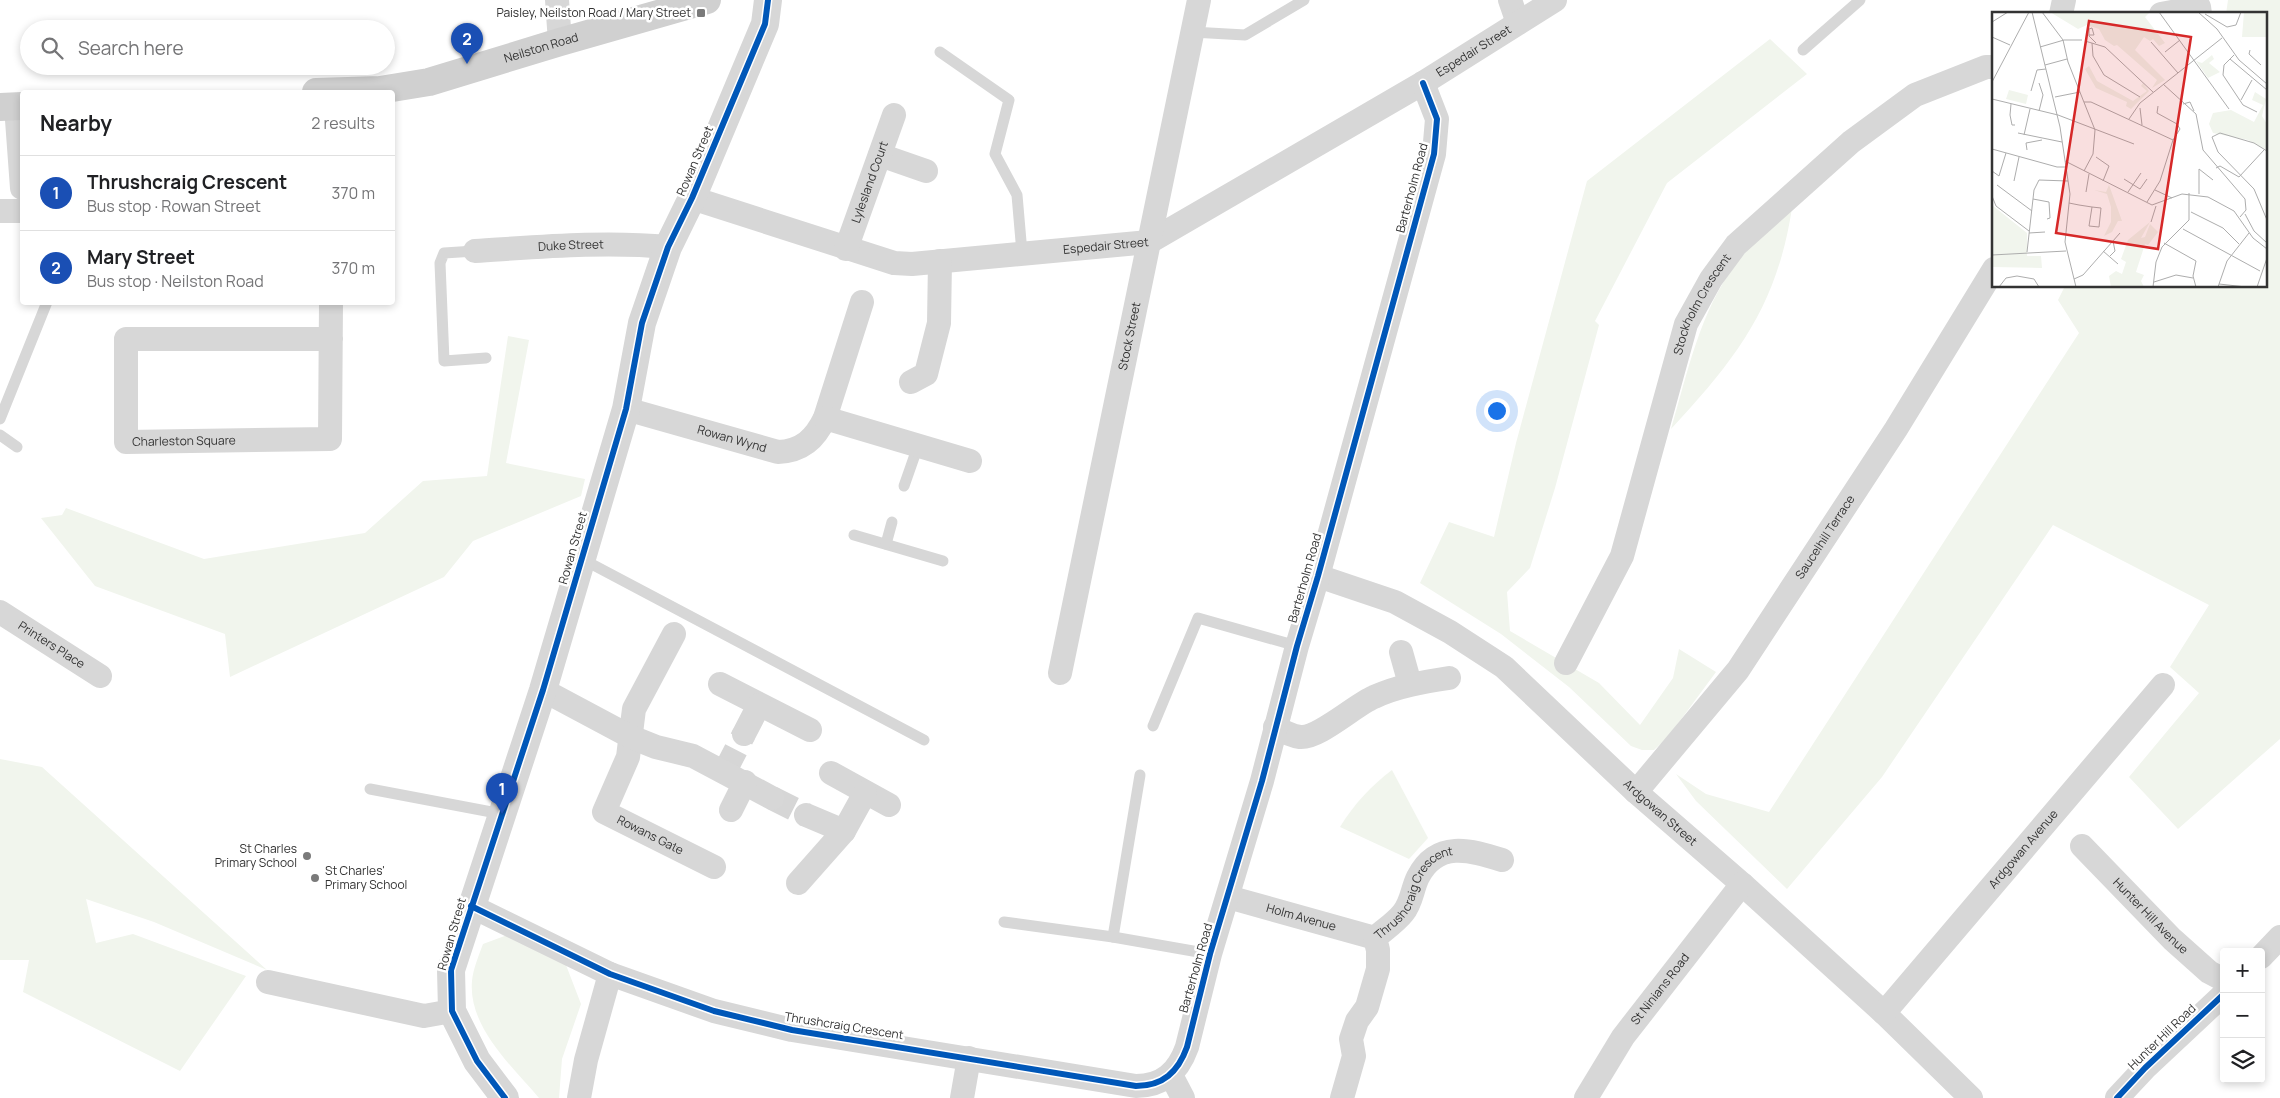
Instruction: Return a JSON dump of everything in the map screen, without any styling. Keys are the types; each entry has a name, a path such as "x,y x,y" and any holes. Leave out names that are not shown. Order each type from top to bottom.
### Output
{"main road":[{"name":"Neilston Road","path":"380,90 429,82 707,0"}],"street":[{"path":"557,0 560,42"},
{"name":"Rowan Street","path":"505,1098 477,1061 452,1011 451,970 543,690 582,559 626,409 642,323 668,247 692,198 765,24 768,0"},
{"name":"Stock Street","path":"1060,673 1199,0"},
{"path":"1510,0 1518,23"},
{"name":"Espedair Street","path":"692,198 894,263 912,264 1149,242 1424,83 1555,0"},
{"path":"2172,12 2199,7 2200,12"},
{"name":"Stockholm Crescent","path":"1566,663 1622,556 1686,324 1711,279 1736,246 1851,142 1916,95 1986,67 1992,67"},
{"name":"Barterholm Road","path":"1171,1075 1187,1047 1210,954 1262,781 1297,646 1434,154 1437,119 1424,83"},
{"path":"13,106 20,170"},
{"name":"Lylesland Court","path":"846,249 894,115"},
{"path":"880,155 926,171"},
{"path":"0,211 20,211"},
{"name":"Duke Street","path":"475,250 590,245 668,247"},
{"path":"911,382 926,374 939,323 940,261"},
{"name":"Saucelhill Terrace","path":"1636,792 1738,670 1896,428 1992,272"},
{"name":"Rowan Wynd","path":"626,409 778,452 791,451 806,444 818,432 825,418 862,302"},
{"name":"Charleston Square","path":"331,305 331,339 330,439 126,442 126,338 331,339"},
{"path":"825,418 970,461"},
{"name":"Ardgowan Street","path":"1318,576 1396,602 1450,632 1491,658 1525,686 1636,792 1742,884 1884,1013 1971,1098"},
{"name":"Printers Place","path":"1,614 100,676"},
{"name":"Rowans Gate","path":"674,634 634,709 628,757 604,812 714,867"},
{"path":"1401,652 1410,684"},
{"path":"1275,727 1300,737 1313,735 1351,709 1374,697 1410,684 1448,678"},
{"path":"720,684 810,730"},
{"name":"Ardgowan Avenue","path":"1884,1013 2163,685"},
{"path":"543,690 631,737 693,756 772,798"},
{"path":"744,734 758,705"},
{"path":"831,774 889,805"},
{"path":"731,810 745,782"},
{"path":"798,883 844,831 865,793"},
{"path":"806,815 844,831"},
{"name":"Hunter Hill Avenue","path":"2082,846 2172,939 2209,972 2220,978"},
{"name":"Thrushcraig Crescent","path":"1342,1098 1354,1056 1351,1040 1357,1022 1367,1007 1378,969 1378,950 1374,938 1404,912 1417,879 1424,867 1435,857 1449,851 1463,850 1502,860"},
{"name":"St Ninians Road","path":"1586,1098 1623,1037 1742,884"},
{"name":"Holm Avenue","path":"1228,897 1374,938"},
{"name":"Thrushcraig Crescent","path":"471,906 610,974 714,1010 781,1027 1136,1086 1157,1084 1171,1075"},
{"path":"2265,953 2280,938"},
{"path":"579,1098 586,1060 610,974"},
{"path":"268,982 424,1016 452,1011"},
{"name":"Hunter Hill Road","path":"2117,1098 2145,1068 2220,998"},
{"path":"962,1098 969,1058"},
{"path":"1171,1075 1183,1098"}],"lane":[{"path":"1192,32 1245,35 1304,0"},
{"path":"1803,50 1860,0"},
{"path":"940,52 1009,100 996,154 1017,195 1022,253"},
{"path":"475,250 444,253 440,263 444,361 486,358"},
{"path":"0,419 46,305"},
{"path":"0,434 17,447"},
{"path":"904,486 918,446"},
{"path":"886,544 892,522"},
{"path":"854,535 943,561"},
{"path":"582,559 924,740"},
{"path":"1153,726 1198,618 1297,646"},
{"path":"1113,937 1140,775"},
{"path":"370,789 502,814"},
{"path":"1004,922 1113,937 1210,954"}],"shaded area":[{"path":"2228,0 2280,0 2280,739 2178,829 2129,777 2199,693 2170,667 2209,605 2053,525 1882,777 1787,889 1696,801 1676,774 1706,794 1769,812 2079,333 2058,300 2064,288 2268,288 2268,12 2226,12"},
{"path":"1770,39 1807,74 1667,183 1595,321 1599,325 1555,488 1530,568 1507,592 1510,631 1599,683 1640,725 1673,678 1679,649 1716,672 1668,737 1654,750 1642,750 1631,746 1569,687 1501,634 1420,583 1449,522 1494,537 1516,443 1587,181"},
{"path":"1792,208 1776,274 1765,302 1751,329 1716,378 1671,429 1696,342 1713,301 1737,262 1756,241"},
{"path":"508,336 529,340 506,463 585,479 581,496 473,541 444,577 230,677 225,634 95,586 41,518 62,515 66,508 204,559 365,533 423,481 487,476"},
{"path":"0,759 42,767 267,970 154,922 86,899 96,943 133,934 246,976 180,1071 23,992 29,960 0,960"},
{"path":"1392,770 1428,838 1409,859 1340,827 1363,796"},
{"path":"510,934 566,965 581,1004 562,1059 559,1098 539,1098 494,1045 484,1030 477,1014 473,998 472,981 483,944"}],"tunnel":[{"path":"725,771 744,734"},
{"path":"772,798 806,815"}],"cycle path":[{"path":"505,1098 477,1061 452,1011 451,970 543,690 626,409 642,323 668,247 692,198 765,24 768,0"},
{"path":"471,906 610,974 714,1011 792,1030 1136,1086 1154,1083 1168,1076 1179,1064 1187,1047 1210,954 1262,781 1297,646 1434,154 1437,119 1423,83"},
{"path":"2117,1098 2145,1068 2220,998"}],"place":[{"name":"Paisley, Neilston Road / Mary Street","path":"701,13"},
{"name":"Mary Street","path":"467,64"},
{"name":"Thrushcraig Crescent","path":"502,814"},
{"name":"St Charles Primary School","path":"307,856"},
{"name":"St Charles' Primary School","path":"315,878"}]}
